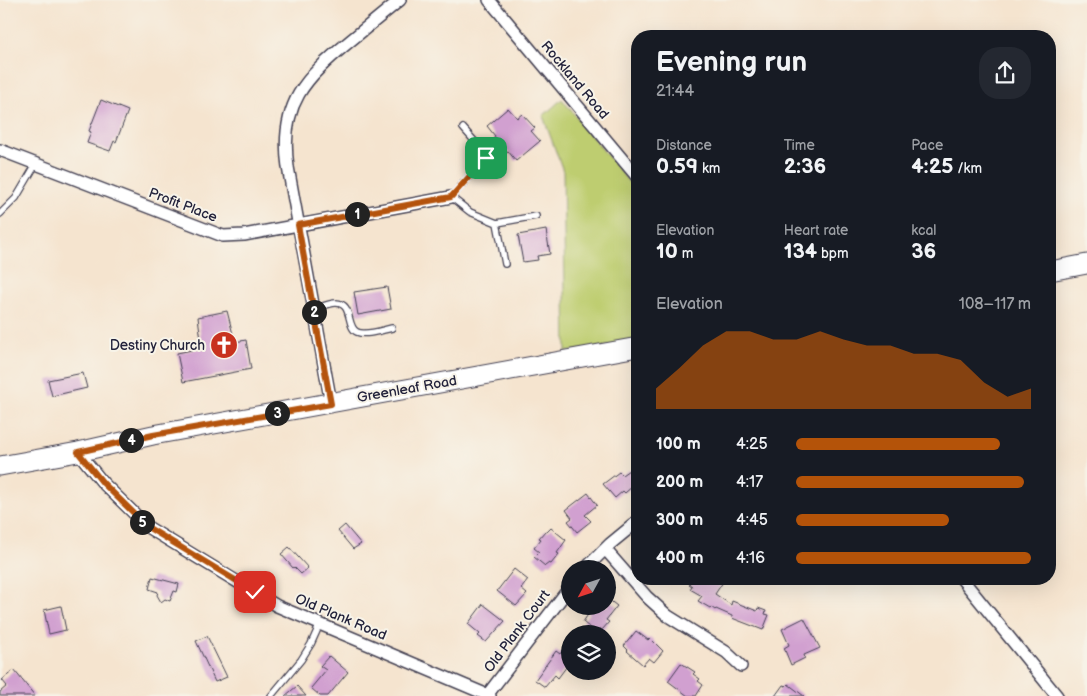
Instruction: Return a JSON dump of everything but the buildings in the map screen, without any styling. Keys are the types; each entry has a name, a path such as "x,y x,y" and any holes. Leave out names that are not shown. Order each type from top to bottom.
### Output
{"main road":[{"path":"1056,270 1087,264"},
{"name":"Greenleaf Road","path":"0,466 78,452 153,435 631,348"}],"street":[{"path":"331,404 288,167 286,143 289,118 294,103 305,84 323,63 400,0"},
{"name":"Rockland Road","path":"489,0 631,170"},
{"name":"Profit Place","path":"0,150 223,236 234,236 451,197"},
{"name":"Old Plank Road","path":"78,452 103,483 149,528 277,606 489,695"},
{"path":"593,560 631,527"},
{"path":"605,549 631,579"},
{"path":"636,585 647,598 668,616 713,643 741,666"},
{"path":"967,585 1057,696"},
{"name":"Old Plank Court","path":"489,695 561,599"}],"lane":[{"path":"463,128 484,152 486,158 451,197 470,212 497,223 536,216"},
{"path":"0,214 16,198 36,164"},
{"path":"497,223 505,264"},
{"path":"314,309 336,303 341,304 346,308 351,327 358,333 363,334 392,328"},
{"path":"271,696 301,660 320,624"}],"green space":[{"path":"562,99 631,185 631,343 566,352 563,171 543,116"}],"place":[{"name":"Destiny Church","path":"224,345"}],"route":[{"path":"255,592 149,528 103,483 78,452 153,435 331,404 298,225 451,197 486,158"}]}
